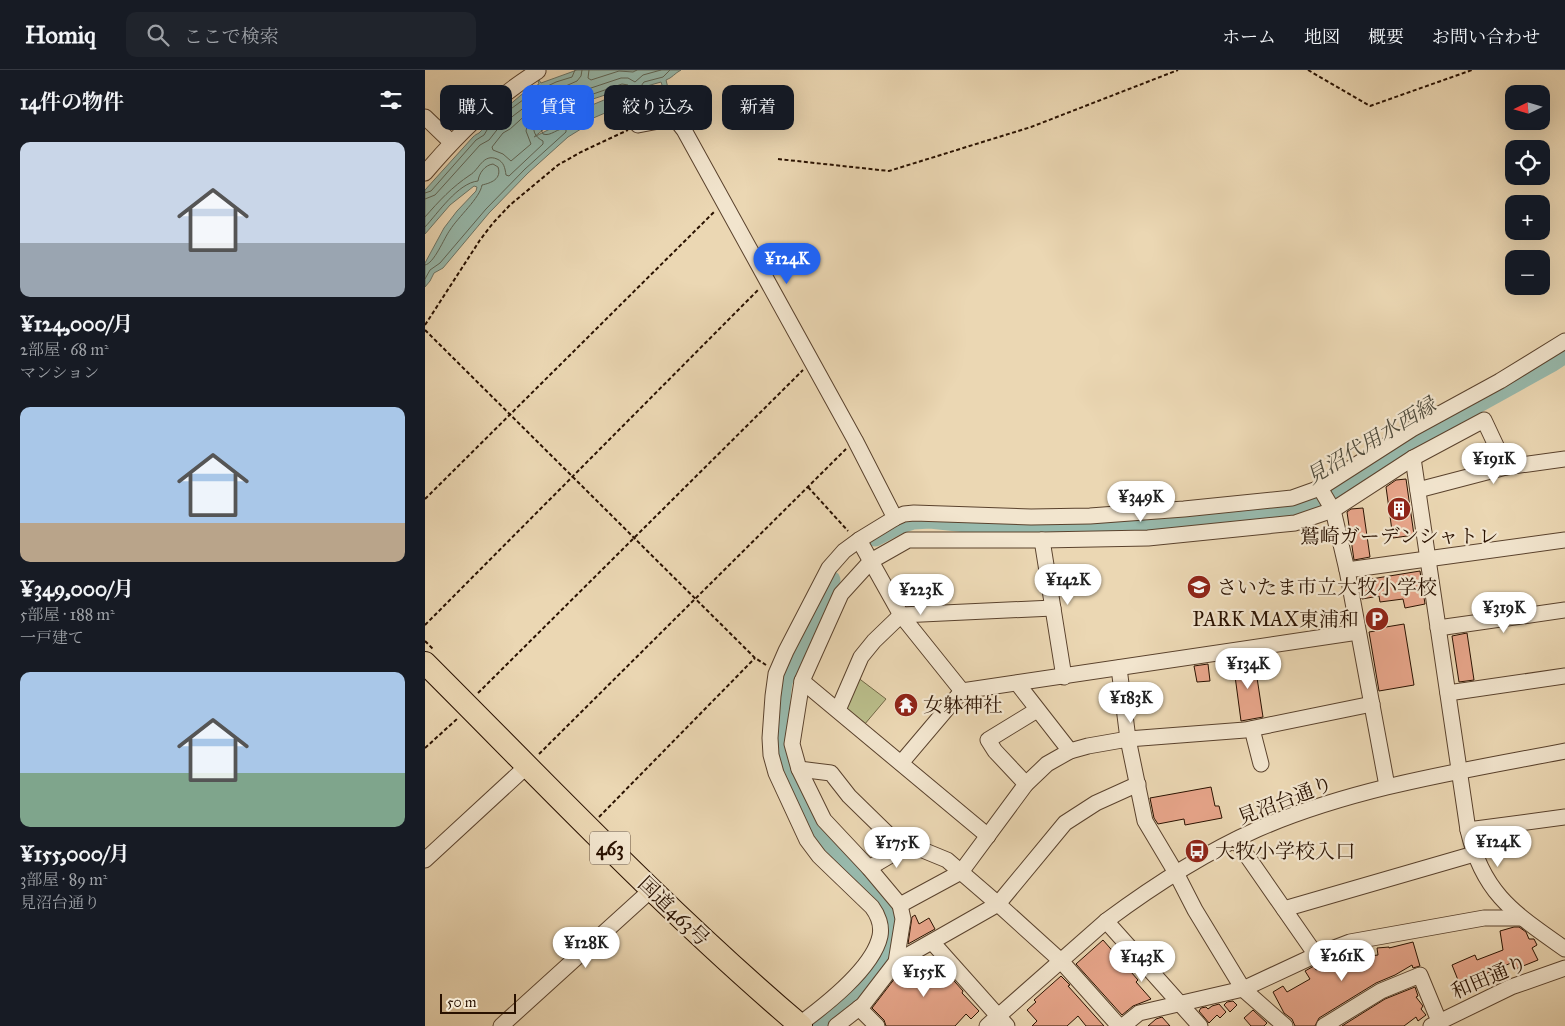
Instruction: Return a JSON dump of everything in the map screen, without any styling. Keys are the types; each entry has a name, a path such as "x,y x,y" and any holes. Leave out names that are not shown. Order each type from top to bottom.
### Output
{"highway":[{"name":"国道463号","path":"425,663 533,760 651,890 799,1025"}],"street":[{"path":"425,173 451,142 501,97 538,71"},
{"path":"425,117 451,142"},
{"path":"685,130 855,440 895,518"},
{"path":"896,962 903,928 900,904 824,820 799,769 792,744 802,680 861,546 895,518 904,514 1090,516 1292,498 1320,488 1412,429 1500,381 1565,342"},
{"path":"799,1025 837,994 860,971 874,951 880,936 880,924 877,914 872,907 819,856 807,840 776,773 771,755 770,738 776,674 786,650 829,568 844,551 861,546 908,540 1148,538 1295,523 1331,506 1413,458 1484,420 1506,467"},
{"path":"1413,458 1468,830 1474,854 1489,883 1501,898 1521,918 1565,949"},
{"path":"1418,490 1506,467 1565,459"},
{"path":"1320,488 1331,506 1347,570 1387,786"},
{"path":"1042,540 1064,677"},
{"path":"1347,570 1565,540"},
{"path":"861,546 901,615 962,692"},
{"path":"838,710 861,657 874,640 901,615 1053,608"},
{"path":"1438,628 1565,610"},
{"path":"901,763 962,692 1358,632"},
{"path":"1119,668 1128,739 1145,821 1243,990 1285,1026"},
{"path":"1448,693 1565,676"},
{"path":"802,680 987,836"},
{"path":"1017,684 1070,751"},
{"path":"900,904 961,872 1026,784 1047,764 1070,751 1128,739 1175,737 1252,728 1372,704"},
{"path":"1026,784 995,751 989,740 1037,710"},
{"path":"1252,728 1261,764"},
{"name":"見沼台通り","path":"998,1023 1061,961 1106,921 1176,872 1258,829 1311,809 1387,786 1565,751"},
{"path":"425,860 533,760"},
{"path":"799,769 831,773 849,796 891,837 947,860 1061,961 1119,1026"},
{"path":"836,1026 859,1008 896,962 998,904 1065,823 1096,803 1137,784"},
{"path":"1468,830 1565,817"},
{"path":"1236,840 1316,955"},
{"path":"869,868 908,844"},
{"path":"1284,909 1474,854"},
{"path":"501,1026 651,890"},
{"path":"1123,1026 1139,1013 1243,990 1316,955 1350,942 1484,918 1521,918"},
{"path":"1106,921 1201,1026"},
{"path":"932,942 998,1023"},
{"name":"和田通り","path":"1435,1024 1511,987 1565,968"},
{"path":"1324,1026 1381,991 1420,975 1435,1024"},
{"path":"859,1008 877,1026"}],"path":[{"path":"778,159 889,171 1031,127 1178,70"},
{"path":"1308,70 1370,106 1472,70"},
{"path":"425,325 480,240 510,205 557,166 581,152 627,130"},
{"path":"425,499 724,202"},
{"path":"425,625 767,281"},
{"path":"425,330 695,599 755,658 766,666"},
{"path":"478,694 811,362"},
{"path":"533,760 855,440"},
{"path":"808,487 861,546"},
{"path":"599,816 755,658"},
{"path":"425,748 457,719"}],"green space":[{"path":"857,677 886,699 864,725 845,710"}],"water":[{"path":"577,70 681,70 666,80 667,85 662,85 661,82 650,85 604,85 604,95 594,99 594,85 537,85 539,80 541,83"},
{"path":"521,95 522,130 543,130 534,137 548,130 579,130 568,137 528,173 489,213 443,268 434,273 425,287 425,263 444,228 476,191 477,187 474,186 450,205 425,234 425,190 473,137 482,130 512,130 512,103"},
{"path":"604,100 604,113 594,118 594,104"}],"building":[{"name":"鷲崎ガーデンシャトレ","path":"1406,479 1414,535 1393,538 1386,487 1396,480"},
{"path":"1363,508 1370,557 1354,560 1347,512 1351,509"},
{"path":"1420,571 1425,604 1405,608 1403,599 1380,602 1379,596 1362,599 1359,581"},
{"path":"1404,624 1414,685 1379,691 1369,632 1375,631 1374,629"},
{"path":"1467,633 1474,680 1459,682 1452,636"},
{"path":"1254,658 1263,717 1241,721 1233,661"},
{"path":"1208,664 1210,681 1197,682 1194,666"},
{"path":"1211,787 1215,806 1219,806 1222,818 1185,825 1184,819 1158,824 1154,818 1150,798"},
{"path":"915,915 919,924 929,918 935,929 908,944 912,917"},
{"path":"1519,927 1526,932 1529,939 1534,939 1537,945 1532,948 1538,960 1513,970 1511,963 1460,985 1452,965 1475,955 1477,960 1503,950 1500,931"},
{"path":"1103,940 1138,980 1136,982 1151,999 1133,1006 1122,1015 1076,964"},
{"path":"1413,942 1420,966 1413,968 1412,965 1376,983 1319,1018 1315,1026 1295,1026 1292,1019 1284,1013 1273,992 1283,986 1287,992 1310,979 1305,971 1314,966 1316,970 1353,951 1360,950 1361,957 1378,955 1377,948 1389,948"},
{"path":"933,957 979,1011 971,1019 966,1014 955,1026 886,1026 884,1020 872,1008 902,969 917,961 921,966"},
{"path":"1061,976 1104,1026 1086,1026 1078,1016 1067,1026 1032,1026 1037,1021 1027,1010 1036,1002 1034,1000"},
{"path":"1415,987 1418,996 1416,997 1423,1006 1421,1009 1426,1015 1418,1021 1416,1017 1404,1026 1342,1026 1385,999"},
{"path":"1233,1001 1237,1005 1230,1012 1224,1005 1227,1002"},
{"path":"1219,1004 1226,1012 1220,1018 1217,1015 1209,1023 1199,1011 1201,1008 1206,1007 1208,1009"},
{"path":"1253,1010 1267,1023 1264,1026 1251,1026 1244,1018"},
{"path":"1162,1017 1170,1026 1148,1026 1156,1019"}],"waterway":[{"name":"見沼代用水西縁","path":"875,537 898,525 913,520 930,519 976,524 1084,527 1209,517 1303,506 1316,502 1441,424 1565,354"},
{"name":"見沼代用水西縁","path":"815,1026 840,1007 868,976 888,945 892,926 887,909 881,900 829,848 813,827 796,799 779,756 777,736 784,680 831,580"}],"place":[{"name":"鷲崎ガーデンシャトレ","path":"1399,509"},
{"name":"さいたま市立大牧小学校","path":"1199,587"},
{"name":"PARK MAX東浦和","path":"1377,619"},
{"name":"女躰神社","path":"906,705"},
{"name":"大牧小学校入口","path":"1197,851"}]}
